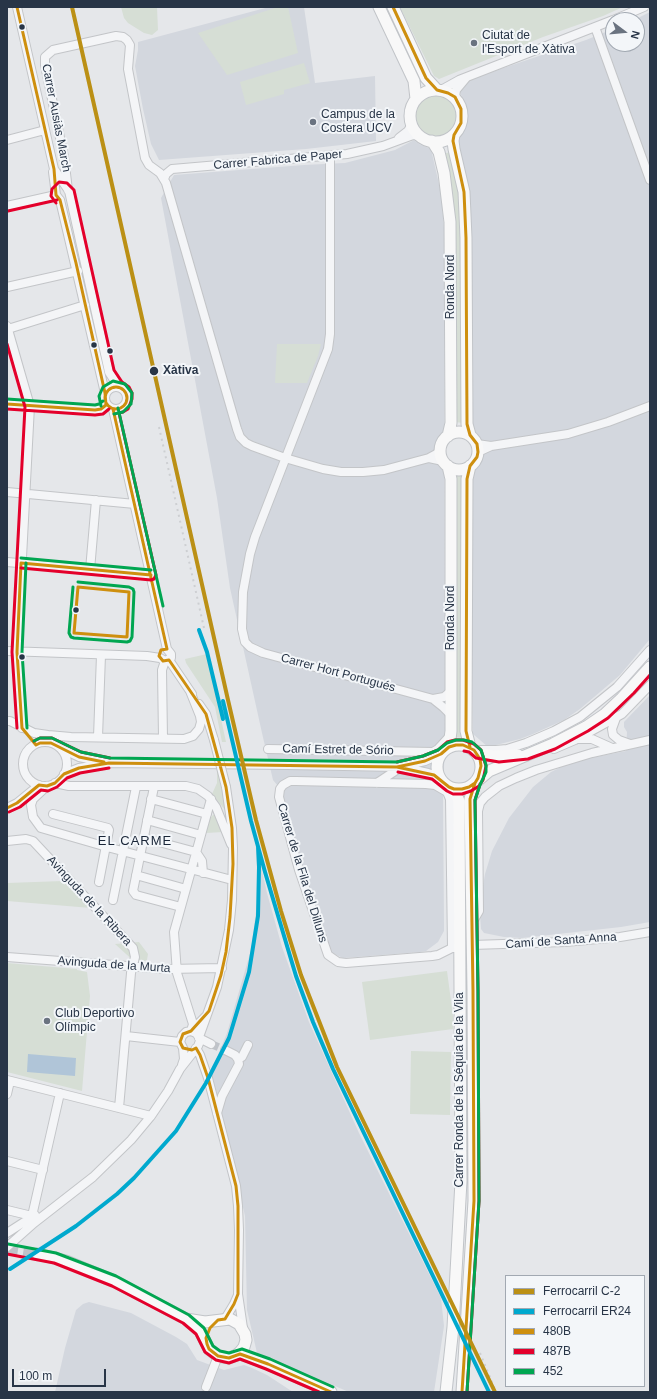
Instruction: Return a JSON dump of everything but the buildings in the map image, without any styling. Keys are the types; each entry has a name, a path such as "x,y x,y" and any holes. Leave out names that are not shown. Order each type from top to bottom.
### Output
{"main road":[{"path":"379,7 414,81 416,99"},
{"path":"393,7 426,78 439,90 455,97 462,109 462,116 458,130 454,135 440,141 432,141 420,136 415,130 412,124 411,111 416,99 422,94 439,90"},
{"name":"Ronda Nord","path":"454,135 454,149 464,192 466,238 467,424 475,444"},
{"name":"Ronda Nord","path":"432,141 439,152 444,173 450,222 451,423 448,436"},
{"path":"459,432 475,444 477,458 470,466 459,470 444,460 441,446 448,436 459,432"},
{"name":"Ronda Nord","path":"444,460 451,479 451,715 447,746"},
{"name":"Ronda Nord","path":"470,466 467,479 466,731 473,750"},
{"path":"527,754 499,757 473,750 463,745 447,746 438,760 436,767 441,781 449,787 452,793 469,787 489,771 561,741 595,721 622,698 650,667"},
{"path":"473,750 481,766 478,778 475,782"},
{"name":"Carrer Ronda de la Séquia de la Vila","path":"462,1392 474,1201 470,799 475,782"},
{"name":"Carrer Ronda de la Séquia de la Vila","path":"446,1392 453,1327 461,1181 456,948 459,801 452,793"},
{"path":"38,1254 66,1261 114,1281 186,1319 200,1331 209,1349 218,1356 223,1358 240,1354 268,1364 330,1392"},
{"path":"186,1319 205,1322 222,1320 235,1321 242,1328 250,1349 268,1364"},
{"path":"207,1344 206,1338 210,1328 222,1320"},
{"path":"234,1356 244,1347 246,1340"}],"street":[{"name":"Carrer Ausiàs March","path":"17,7 54,169 68,191"},
{"path":"632,12 644,7"},
{"path":"439,90 454,82 605,23"},
{"path":"595,27 650,180"},
{"name":"Carrer Ausiàs March","path":"118,386 109,372 68,191 64,157 45,65 45,57 53,50 116,36 125,38 130,45 128,69 145,158 149,165 157,170 164,179"},
{"path":"455,97 456,90 467,78"},
{"name":"Carrer Fabrica de Paper","path":"396,141 408,131 412,124"},
{"path":"7,140 45,130"},
{"name":"Carrer Fabrica de Paper","path":"164,179 166,174 172,169 330,156 363,151 413,135 420,136"},
{"path":"285,458 328,349 330,334 330,156"},
{"name":"Carrer Ausiàs March","path":"54,169 53,174 78,271 105,393"},
{"path":"164,179 240,437 246,443 285,458 323,469 352,472 384,470 430,458 444,460"},
{"path":"7,206 58,195 65,200 68,191 61,187 58,195"},
{"path":"7,288 78,271"},
{"path":"36,744 22,728 17,652 30,406 8,328 85,305"},
{"path":"7,404 95,410 110,407 121,408 126,402 127,398 125,390 118,386 110,387 105,393 104,397 110,407 135,504 167,649 171,654 165,660 162,670 163,738"},
{"path":"475,444 491,446 568,434 608,422 650,406"},
{"name":"Carrer Hort Portugués","path":"285,458 262,517 250,554 242,609 242,629 245,642 250,647 262,653 433,700 451,715"},
{"path":"7,492 135,504"},
{"path":"90,570 96,500"},
{"path":"7,562 151,575"},
{"path":"473,750 508,749 526,744 568,724 588,711 611,692 650,650"},
{"path":"7,651 147,656 165,660 206,714 226,787 232,828 232,880 229,930 222,968 210,1011 199,1038 199,1044 180,1069 168,1091 151,1116 131,1140 111,1161 72,1194 29,1227 7,1247"},
{"path":"98,737 101,655"},
{"path":"515,760 540,754 579,739 616,718 650,685"},
{"path":"7,721 10,721 34,733 71,737 184,738 193,736 199,729 201,722 190,691"},
{"path":"433,700 444,697 451,691"},
{"path":"616,718 612,729 613,735 619,740 631,744"},
{"path":"43,785 28,778 24,766 26,753 36,744 51,743 71,737"},
{"path":"579,739 596,740 612,748"},
{"path":"579,739 592,744 592,753 650,740"},
{"path":"51,743 61,749 79,756 108,763"},
{"path":"378,783 399,767 425,761 447,746"},
{"name":"Camí Estret de Sório","path":"268,749 433,752 447,746"},
{"path":"61,749 65,754 67,761 64,774"},
{"name":"Carrer Ronda de la Séquia de la Vila","path":"472,924 478,911 478,816 480,803 499,786 516,778 547,766 592,753"},
{"path":"55,783 64,774 79,768 108,763 399,767 428,773 434,775 441,781"},
{"name":"Carrer de la Fila del Dilluns","path":"378,783 296,781 286,783 281,787 280,797 299,870 328,955 338,962 346,963 432,956 456,948"},
{"path":"7,808 43,785 55,783 68,786 192,787 201,791 211,799 220,815 232,848"},
{"path":"378,783 435,785 447,792 452,793"},
{"path":"43,785 33,798 31,805 32,817 41,828 123,852 232,880"},
{"path":"113,900 136,787"},
{"path":"154,787 133,892 181,907"},
{"name":"Carrer Ronda de la Séquia de la Vila","path":"452,793 450,829 456,948"},
{"path":"152,799 207,814"},
{"path":"191,1031 193,1024 176,969 174,932 211,799"},
{"path":"53,814 108,828 110,833 99,882"},
{"path":"450,829 458,819"},
{"path":"147,820 201,835"},
{"path":"144,838 196,852 202,861 203,873"},
{"name":"Avinguda de la Ribera","path":"7,841 26,839 33,841 128,942 135,952 134,966 131,973 119,1108"},
{"path":"136,875 186,889"},
{"name":"Camí de Santa Anna","path":"472,945 565,942 620,937 650,932"},
{"name":"Avinguda de la Murta","path":"7,957 176,969 222,968"},
{"path":"180,1069 184,1058 182,1045 183,1034 191,1031 210,1011"},
{"path":"191,1031 196,1033 199,1038 211,1044"},
{"path":"126,1036 182,1045 189,1050 195,1049"},
{"path":"238,1059 242,1057 248,1045"},
{"path":"195,1049 200,1055 208,1078 236,1186 238,1206 238,1294 242,1328"},
{"path":"217,1114 222,1096 239,1064 235,1055 225,1050"},
{"path":"208,1078 212,1080 217,1094 222,1096"},
{"path":"7,1094 9,1080 151,1116"},
{"path":"32,1216 60,1093"},
{"path":"7,1161 42,1170"},
{"path":"8,1233 32,1216 53,1209"},
{"path":"7,1210 32,1216"},
{"path":"222,1320 234,1304 238,1294"},
{"path":"206,1387 218,1356"}],"shaded area":[{"path":"121,7 157,7 158,30 152,35 144,33 128,23 124,18"},
{"path":"269,7 304,7 315,83 375,76 376,141 306,149 159,160 151,144 135,66 138,42"},
{"path":"278,7 288,7 298,53 227,75 198,33"},
{"name":"Ciutat de l'Esport de Xàtiva","path":"400,7 623,7 612,12 605,12 605,15 603,16 543,37 439,79 434,76"},
{"path":"650,12 650,639 620,675 580,709 564,720 520,739 488,747 473,734 470,471 481,458 482,447 481,440 477,433 470,427 456,138 462,131 466,114 459,87 471,79 605,32 605,52 645,52 645,14"},
{"path":"304,63 310,83 284,90 284,94 246,105 240,82"},
{"path":"432,95 440,95 448,98 454,104 457,116 454,128 448,134 440,137 432,137 424,134 418,128 415,120 415,112 418,104 424,98"},
{"path":"414,140 431,149 441,193 444,227 444,931 438,942 426,951 343,958 332,953 323,931 302,866 282,791 273,780 230,588 217,498 161,198 174,175 345,163 395,150"},
{"path":"451,152 459,189 464,423 454,422 442,154"},
{"path":"277,344 321,344 318,356 307,383 275,383"},
{"path":"453,474 464,474 464,738 455,737"},
{"path":"207,654 226,742 222,742 215,707 186,663 185,659"},
{"path":"650,695 650,922 621,927 522,938 504,937 484,933 481,929 480,915 485,874 492,851 509,818 533,787 551,772 569,763 626,751 627,732 624,727 624,722"},
{"path":"217,771 226,811 212,794 217,783"},
{"path":"215,814 223,832 206,833 210,818"},
{"path":"256,845 282,947 309,1022 359,1133 441,1298 444,1326 434,1392 349,1392 257,1353 247,1310 245,1216 221,1109 211,1072 227,1033 251,950 258,896"},
{"path":"63,881 91,908 7,901 7,883"},
{"path":"139,942 148,954 147,960 137,964 115,944"},
{"name":"Club Deportivo Olímpic","path":"7,963 77,969 87,972 90,996 82,1091 7,1072"},
{"path":"447,971 453,1016 453,1029 370,1040 362,982"},
{"path":"411,1051 451,1052 450,1115 410,1114"},
{"path":"89,1302 131,1313 176,1337 187,1344 197,1360 224,1370 244,1365 267,1375 293,1392 55,1392 65,1348 76,1310 83,1304"}],"water":[{"path":"28,1054 76,1058 75,1076 27,1072"}],"tunnel":[{"path":"211,1044 225,1050"},
{"path":"7,1249 38,1254"}],"railway":[{"path":"159,427 204,628"},
{"path":"480,1353 496,1392"}],"rail line":[{"name":"C-2","path":"72,7 228,700 256,820 281,911 301,975 337,1067 495,1392"},
{"name":"ER24","path":"199,630 207,652 223,719"},
{"name":"ER24","path":"223,701 251,821 265,872 296,976 313,1022 333,1069 489,1392"},
{"name":"ER24","path":"10,1269 76,1226 117,1194 134,1178 176,1131 206,1083 229,1038 249,972 258,916 258,846"}],"transit line":[{"name":"480B","path":"17,7 54,169 56,195 60,200 76,263 105,393 106,405"},
{"name":"480B","path":"393,7 426,78 437,90 455,97 461,109 461,123 454,135 453,141 464,192 466,238 467,424 470,435 477,444 478,452 477,457 470,466 467,479 466,731 470,747"},
{"name":"487B","path":"21,568 151,580 154,579 156,575 119,413 128,409 132,399 132,393 129,387 122,382 114,370 74,190 67,183 59,182 52,189 51,196 56,203"},
{"name":"487B","path":"8,211 57,200"},
{"name":"487B","path":"7,344 25,407 12,652 17,728"},
{"name":"452","path":"101,406 99,396 103,387 113,381 125,384 132,393 131,404 123,412 114,414"},
{"name":"480B","path":"112,387 120,387 127,394 127,398 127,402 120,409 112,409 105,402 105,394 112,387"},
{"name":"452","path":"7,399 95,405 103,401"},
{"name":"480B","path":"7,404 95,410 101,409 106,405"},
{"name":"452","path":"118,408 163,606"},
{"name":"487B","path":"7,409 95,415 103,414 109,409"},
{"name":"480B","path":"113,409 167,649 161,650 159,656 163,661 169,660 206,714 226,787 232,828 233,864 230,917 226,952 221,975 209,1011 191,1031 183,1034 180,1042 183,1048 192,1050 196,1048 200,1055 208,1078 236,1186 238,1206 238,1294 225,1319 218,1320 210,1328 206,1338 207,1344 209,1349 218,1356 229,1358 240,1354 268,1364 331,1392"},
{"name":"452","path":"21,558 151,570"},
{"name":"480B","path":"104,762 79,757 51,743 40,743 36,745 22,728 17,652 21,563 151,575"},
{"name":"452","path":"26,563 22,652 27,728"},
{"name":"452","path":"73,587 69,633 71,637 127,642 130,641 132,637 133,589 129,587 78,582"},
{"name":"480B","path":"78,587 129,592 127,637 74,633 78,587"},
{"name":"487B","path":"464,751 469,752 476,758 499,762 528,759 555,749 608,718 650,675"},
{"name":"487B","path":"34,741 40,738 52,738 81,752 110,758"},
{"name":"452","path":"34,741 40,738 52,738 81,752 110,758 397,762 423,756 438,750 447,743 456,740 472,742 481,750 486,765 486,772 475,800 479,1201 467,1392"},
{"name":"487B","path":"397,762 423,756 438,750 447,742 463,740 474,744 481,750 486,766 483,780 479,786 462,794 453,794 432,779 398,772"},
{"name":"480B","path":"456,745 463,745 474,750 480,759 481,766 478,778 475,783 469,787 454,789 449,787 434,775 397,767 425,761 441,754 449,747 456,745"},
{"name":"480B","path":"7,808 17,803 39,785 47,786 55,783 64,774 79,768 109,763 397,767"},
{"name":"487B","path":"9,812 20,807 41,790 48,791 57,787 67,778 80,773 109,768"},
{"name":"480B","path":"462,1392 474,1201 470,799 475,783"},
{"name":"487B","path":"467,1392 479,1201 475,800 480,784"},
{"name":"452","path":"8,1244 56,1253 116,1276 189,1315 204,1328 213,1346 220,1351 229,1353 242,1349 270,1359 333,1387"},
{"name":"487B","path":"7,1254 54,1263 112,1286 183,1323 196,1334 205,1352 216,1360 229,1363 240,1359 319,1392"}],"place":[{"name":"Ciutat de l'Esport de Xàtiva","path":"474,43"},
{"name":"Campus de la Costera UCV","path":"313,122"},
{"name":"Xàtiva","path":"154,371"},
{"name":"Club Deportivo Olímpic","path":"47,1021"}],"district":[{"name":"EL CARME","path":"135,841"}]}
